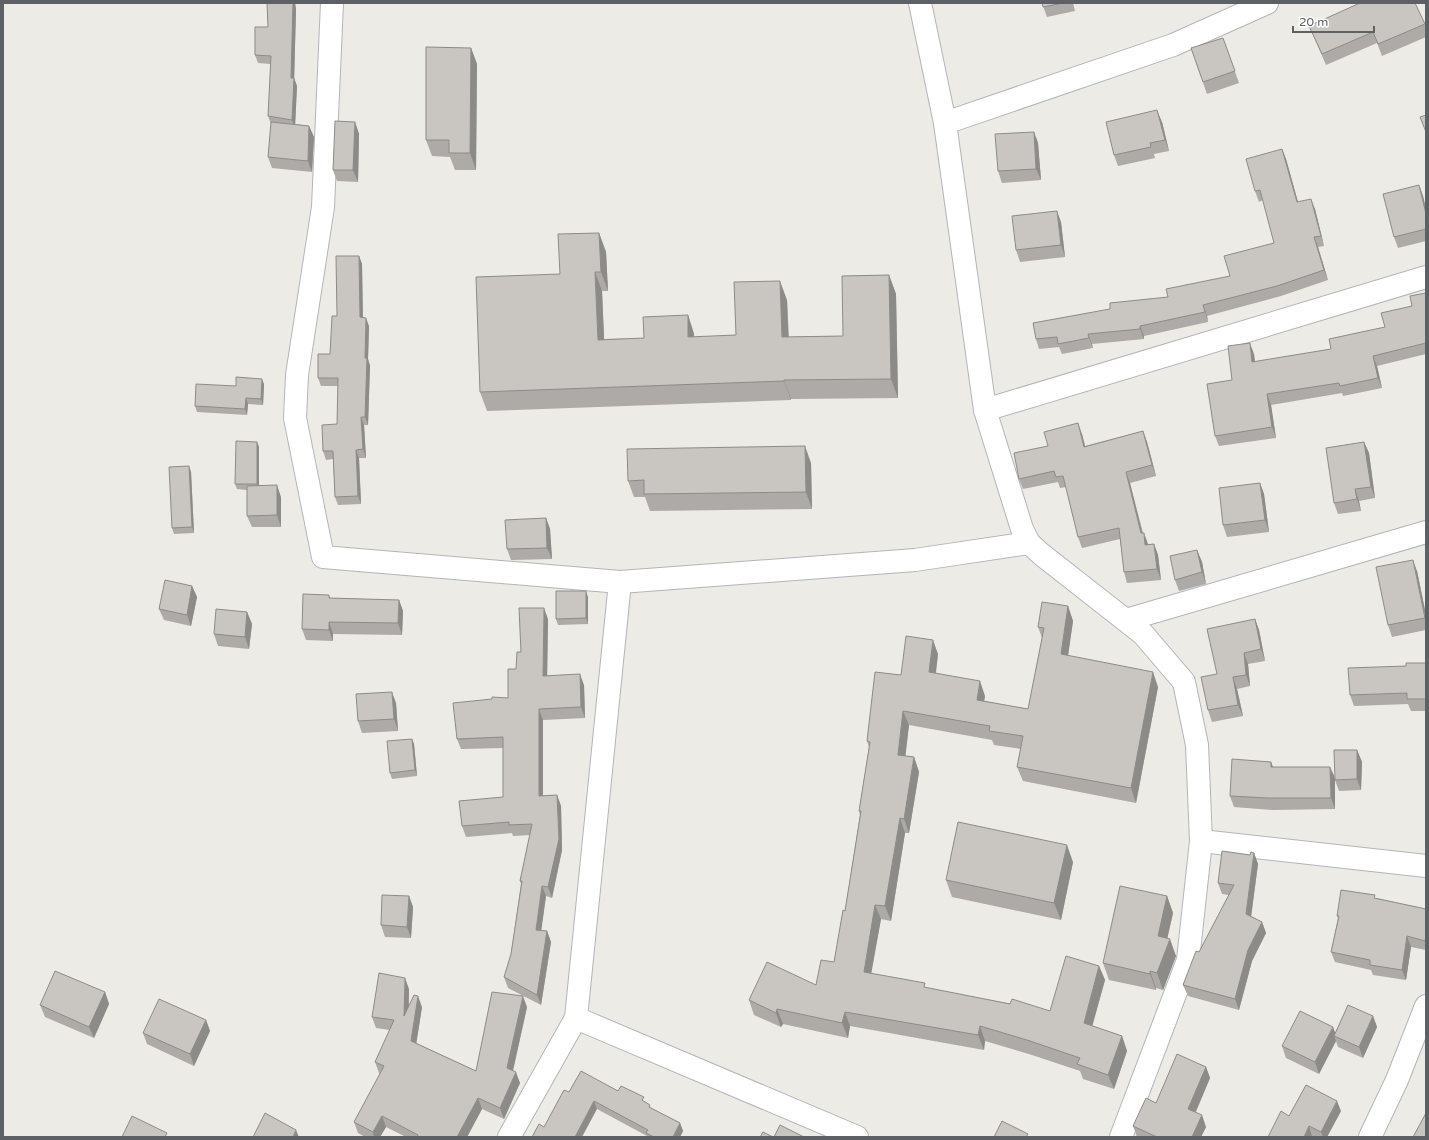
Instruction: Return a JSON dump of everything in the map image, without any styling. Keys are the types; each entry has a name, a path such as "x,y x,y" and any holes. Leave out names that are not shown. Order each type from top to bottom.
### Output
{"street":[{"path":"332,3 323,207 297,375 295,418 323,557 620,582 915,560 1029,543"},
{"path":"920,3 945,123 985,410 1022,529 1029,543 1041,554 1143,634 1184,682 1197,745 1201,841 1188,960 1120,1137"},
{"path":"945,123 1173,45 1267,3"},
{"path":"985,410 1426,277"},
{"path":"1126,620 1426,532"},
{"path":"509,1137 576,1018 620,582"},
{"path":"1201,841 1426,866"},
{"path":"1370,1137 1398,1080 1426,1006"},
{"path":"576,1018 848,1136"}],"building":[{"path":"267,3 293,3 291,78 294,78 292,120 268,116 271,56 255,55 255,27 268,27"},
{"path":"1042,3 1063,3 1043,7"},
{"path":"1360,3 1415,3 1425,24 1378,44 1373,32 1322,54 1309,26"},
{"path":"1223,38 1235,71 1203,82 1191,48"},
{"path":"426,47 471,48 470,153 449,153 449,140 426,140"},
{"path":"1157,110 1165,140 1150,143 1151,147 1114,155 1106,122"},
{"path":"1426,115 1426,132 1420,117"},
{"path":"335,121 355,122 353,170 333,170"},
{"path":"271,122 309,126 308,161 268,157"},
{"path":"1034,132 1036,169 998,171 995,134"},
{"path":"1282,149 1297,202 1311,199 1321,236 1314,237 1324,270 1277,286 1203,305 1205,312 1140,326 1140,329 1088,334 1089,338 1058,344 1057,337 1036,339 1033,323 1110,309 1110,303 1168,297 1166,289 1230,276 1224,256 1274,243 1260,190 1255,191 1246,159"},
{"path":"1419,185 1426,214 1426,229 1394,237 1383,194"},
{"path":"1057,211 1061,245 1016,250 1012,216"},
{"path":"599,233 601,272 595,272 598,340 644,338 643,317 688,315 688,337 736,335 734,282 780,281 782,337 843,336 842,276 889,275 891,379 784,380 480,392 476,277 560,274 558,234"},
{"path":"336,256 359,256 360,317 366,318 365,358 367,358 365,417 361,417 363,449 356,450 358,496 335,497 333,451 323,451 322,425 337,424 338,378 318,378 318,354 330,354 332,316 337,316"},
{"path":"1426,293 1426,343 1373,356 1378,378 1340,386 1339,383 1267,394 1272,427 1215,436 1207,384 1232,380 1228,346 1250,343 1252,362 1331,349 1329,339 1385,327 1381,313 1412,306 1410,296"},
{"path":"236,377 262,379 261,399 246,398 245,409 195,406 196,384 236,386"},
{"path":"1078,423 1084,447 1143,431 1152,465 1126,472 1141,533 1144,533 1145,545 1154,544 1157,569 1124,572 1119,528 1078,537 1063,476 1056,477 1054,471 1019,479 1014,453 1048,446 1044,432"},
{"path":"236,441 257,442 257,484 235,484"},
{"path":"1364,442 1371,487 1355,489 1357,499 1334,503 1326,448"},
{"path":"805,446 806,492 644,494 644,480 628,481 627,449"},
{"path":"189,466 192,527 172,528 169,467"},
{"path":"1260,483 1265,520 1223,525 1219,488"},
{"path":"277,485 277,515 247,516 247,486"},
{"path":"546,518 547,548 507,549 505,520"},
{"path":"1197,550 1202,572 1175,580 1170,556"},
{"path":"1413,560 1425,618 1388,625 1376,567"},
{"path":"165,580 192,586 187,615 159,609"},
{"path":"556,591 586,591 586,618 556,619"},
{"path":"303,594 329,595 329,598 399,600 398,623 329,622 329,630 302,629"},
{"path":"1042,602 1068,606 1061,654 1153,672 1131,788 1017,767 1023,736 989,731 990,726 903,711 898,755 914,757 904,819 900,818 885,906 875,905 864,972 925,983 924,987 1010,1004 1012,999 1050,1011 1066,956 1099,966 1084,1023 1122,1036 1108,1075 1077,1064 1080,1058 980,1026 978,1035 845,1012 842,1023 777,1009 776,1013 749,1000 767,962 816,985 821,960 834,962 843,910 845,911 861,811 859,811 870,742 867,741 875,672 901,675 906,636 933,640 929,672 980,681 977,700 1028,709 1044,628 1038,627"},
{"path":"519,608 544,608 543,676 580,674 581,707 539,709 539,796 557,795 559,839 548,887 542,886 536,930 547,931 537,995 504,977 511,954 522,881 520,881 532,824 509,825 509,822 462,826 459,801 503,797 503,737 457,739 453,703 492,699 492,697 508,698 508,669 516,669 517,652 521,652"},
{"path":"216,609 247,612 245,637 214,634"},
{"path":"1255,619 1261,649 1244,653 1246,675 1233,677 1238,705 1208,710 1201,677 1217,674 1207,629"},
{"path":"1406,663 1426,663 1426,699 1407,699 1407,693 1350,695 1348,668 1406,666"},
{"path":"392,692 394,719 358,721 356,694"},
{"path":"412,739 415,770 390,773 387,741"},
{"path":"1334,750 1357,750 1357,779 1335,780"},
{"path":"1232,759 1271,762 1271,767 1330,767 1331,798 1268,798 1230,796"},
{"path":"958,822 1067,845 1054,903 946,880"},
{"path":"1222,851 1250,855 1251,852 1254,853 1246,914 1262,922 1248,950 1235,999 1183,985 1196,951 1199,952 1234,885 1218,883"},
{"path":"1120,886 1167,896 1158,936 1170,939 1157,973 1150,971 1150,974 1103,963"},
{"path":"1341,890 1375,895 1374,898 1426,909 1425,941 1407,936 1402,970 1370,965 1370,960 1331,952 1339,916 1337,916"},
{"path":"382,895 409,896 407,927 381,925"},
{"path":"55,971 105,992 89,1027 40,1005"},
{"path":"379,973 405,978 404,1016 414,995 418,996 411,1041 476,1071 492,992 523,996 507,1068 516,1072 500,1108 478,1098 457,1137 417,1137 418,1135 382,1116 373,1132 354,1122 384,1066 375,1062 394,1020 372,1017"},
{"path":"159,999 206,1020 190,1054 143,1033"},
{"path":"1348,1005 1373,1016 1359,1047 1334,1036"},
{"path":"1300,1011 1333,1027 1315,1062 1282,1046"},
{"path":"1177,1054 1206,1067 1188,1109 1202,1115 1192,1137 1157,1137 1133,1126 1146,1098 1156,1103"},
{"path":"581,1071 618,1091 621,1086 644,1097 642,1100 650,1105 649,1107 680,1123 673,1137 654,1137 646,1133 648,1130 594,1101 575,1137 532,1137 539,1124 544,1127 564,1090 569,1092"},
{"path":"1306,1085 1337,1101 1321,1132 1309,1126 1304,1137 1268,1137 1281,1111 1289,1116"},
{"path":"265,1113 296,1130 293,1137 253,1137"},
{"path":"1426,1113 1426,1137 1413,1137"},
{"path":"132,1116 167,1133 165,1137 122,1137"},
{"path":"1002,1121 1028,1134 1026,1137 994,1137"},
{"path":"780,1125 804,1137 774,1137"},
{"path":"763,1132 773,1137 760,1137"}]}
